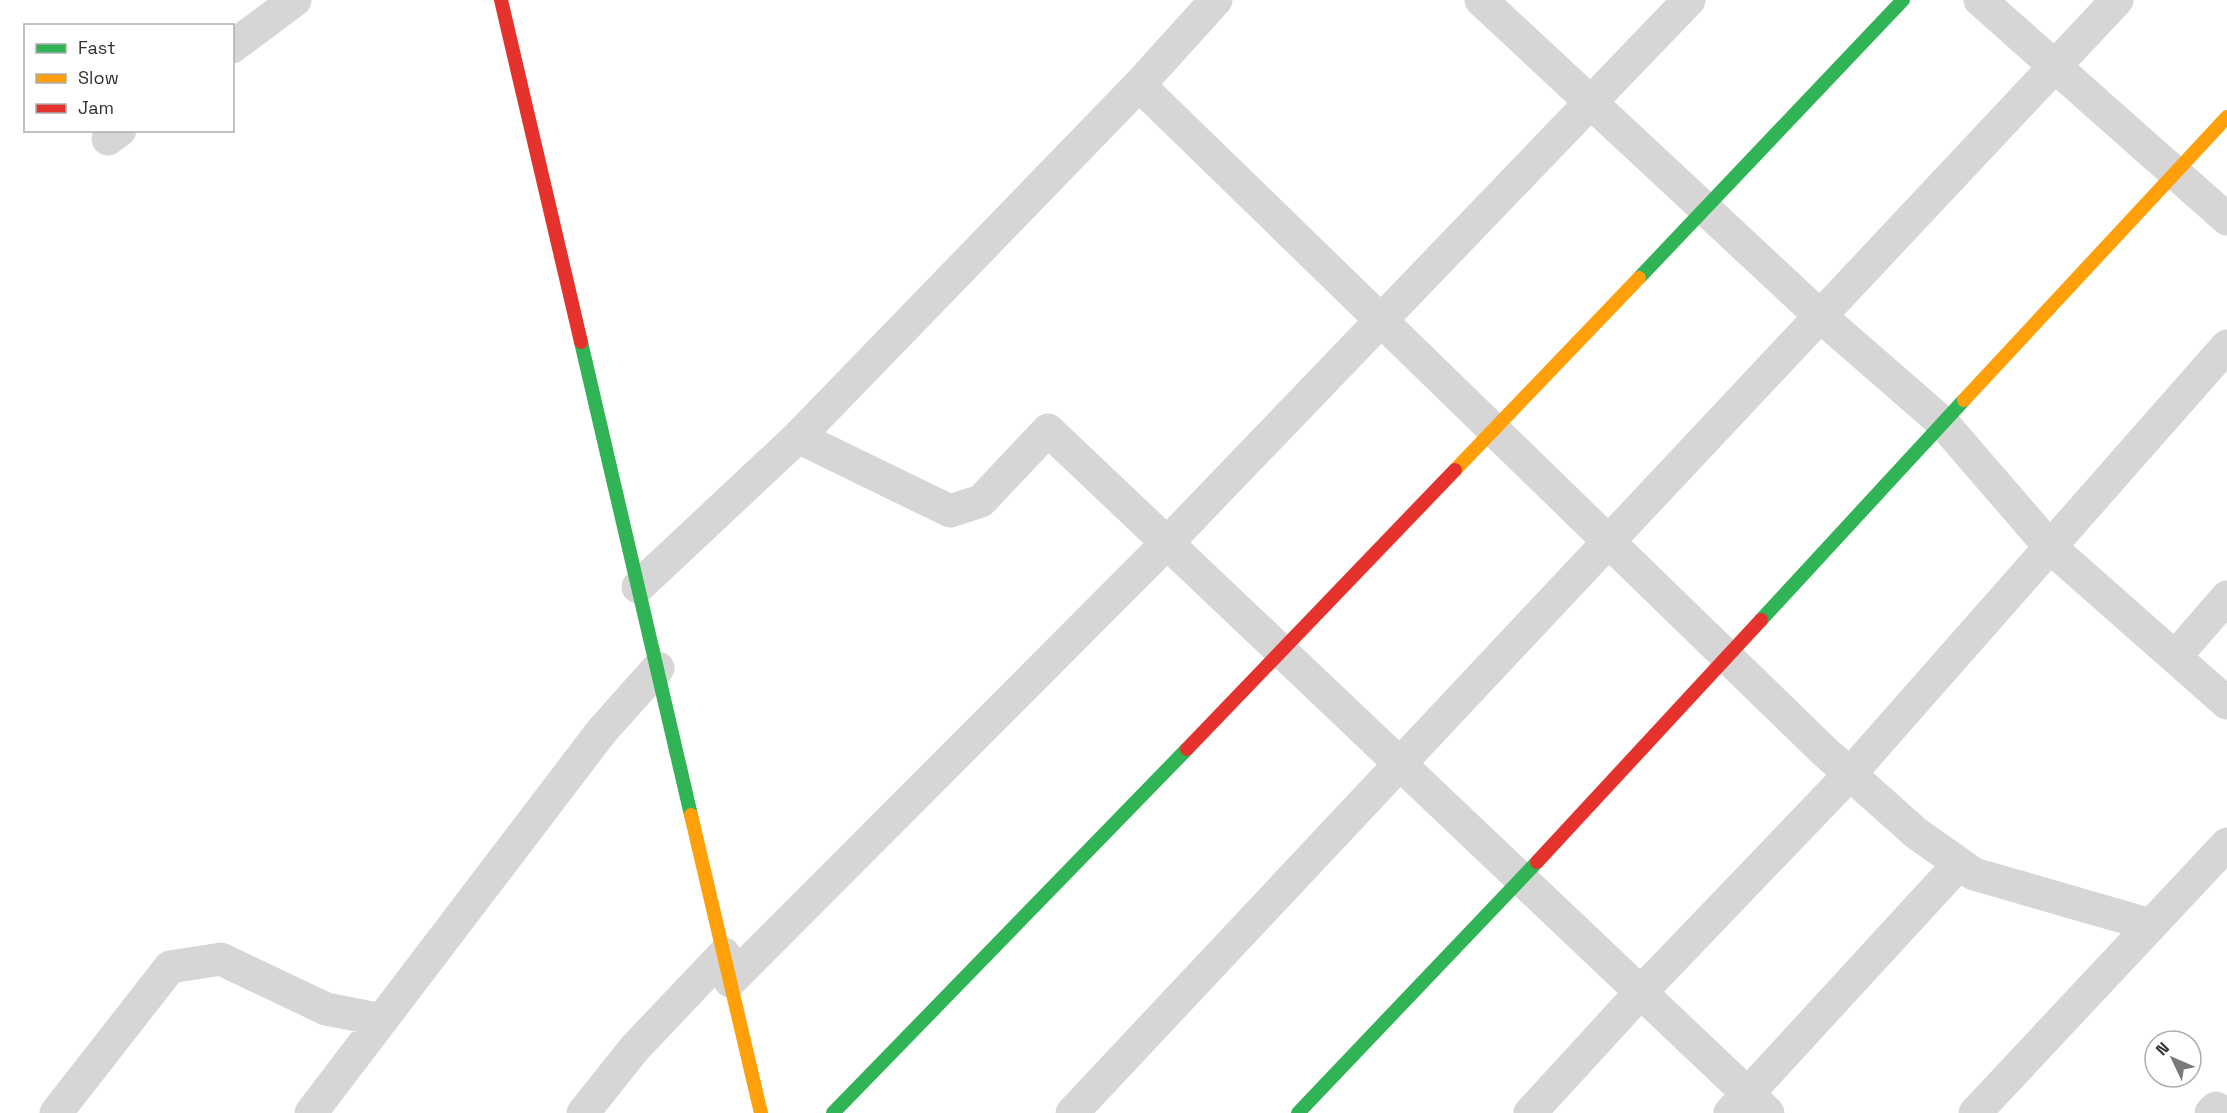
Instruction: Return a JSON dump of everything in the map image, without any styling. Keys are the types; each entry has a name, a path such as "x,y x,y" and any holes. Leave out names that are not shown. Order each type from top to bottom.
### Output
{"street":[{"path":"234,45 295,0"},
{"path":"501,0 761,1113"},
{"path":"638,587 798,437 1138,85 1216,0"},
{"path":"1481,0 1820,316 1943,423 2050,547 2227,703"},
{"path":"583,1113 634,1049 727,968 1167,543 1689,0"},
{"path":"833,1113 1282,652 1903,0"},
{"path":"1980,0 2227,219"},
{"path":"1072,1113 2116,0"},
{"path":"1138,85 1727,657 1850,774 1916,833 1974,874 2151,925"},
{"path":"1298,1113 1521,879 2227,117"},
{"path":"1530,1113 1641,992 1850,774 2227,346"},
{"path":"798,437 950,511 981,501 1048,430 1641,992 1748,1106 1959,864"},
{"path":"2175,657 2227,597"},
{"path":"311,1113 601,732 658,669"},
{"path":"1975,1113 2227,844"},
{"path":"56,1113 170,967 221,959 326,1009 382,1020"}],"traffic: fast":[{"path":"1639,278 1903,0"},
{"path":"581,342 691,815"},
{"path":"1761,620 1964,400"},
{"path":"833,1113 1187,749"},
{"path":"1298,1113 1537,862"}],"traffic: slow":[{"path":"1964,400 2227,117"},
{"path":"1455,470 1639,278"},
{"path":"691,815 761,1113"}],"traffic: jam":[{"path":"501,0 581,342"},
{"path":"1187,749 1455,470"},
{"path":"1537,862 1761,620"}]}
